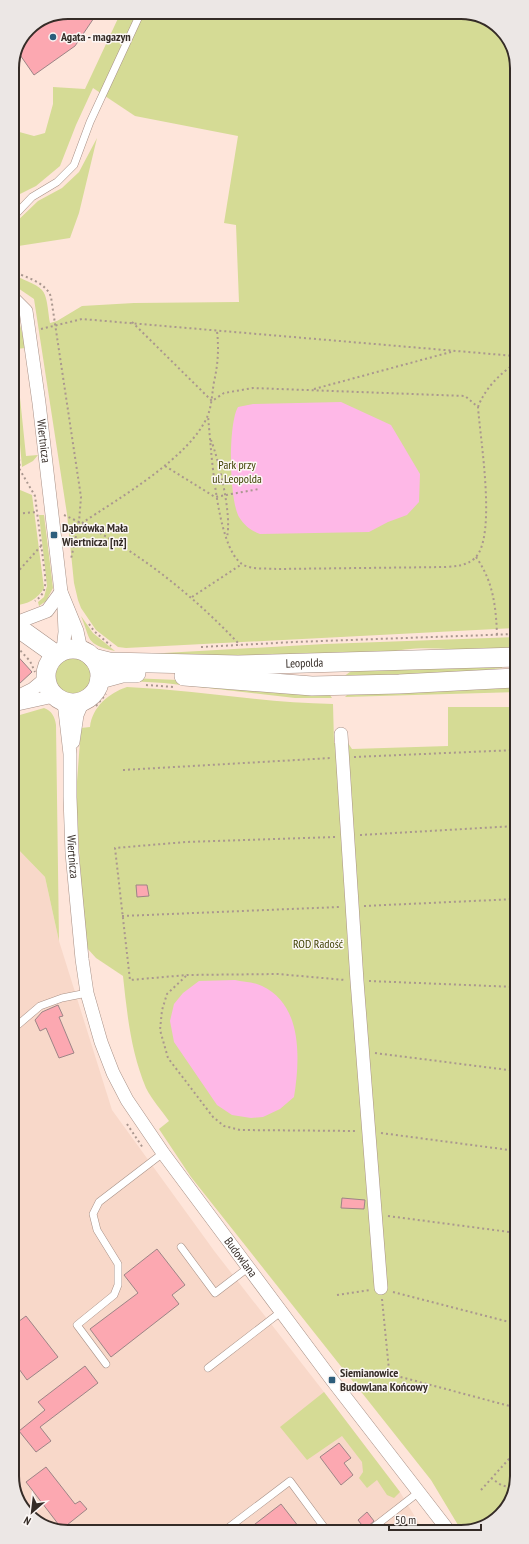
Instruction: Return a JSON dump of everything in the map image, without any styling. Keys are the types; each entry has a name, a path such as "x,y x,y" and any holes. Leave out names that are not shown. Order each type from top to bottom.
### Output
{"street":[{"name":"Wiertnicza","path":"19,304 26,311 29,330 62,596 65,632 59,660"},
{"name":"Wiertnicza","path":"59,660 77,631 62,596"},
{"path":"19,622 47,611 62,596"},
{"path":"19,629 59,660"},
{"path":"19,634 59,660 99,667 105,685 94,692 88,705 59,699 19,704"},
{"name":"Leopolda","path":"59,660 238,665 510,657"},
{"path":"59,660 50,691 59,699"},
{"path":"19,696 33,689 59,660"},
{"path":"337,662 338,686"},
{"name":"Leopolda","path":"105,685 117,674 136,674 306,686 338,686 510,678"},
{"name":"Wiertnicza","path":"59,699 70,754"},
{"name":"Wiertnicza","path":"82,959 72,854 70,754 77,715 88,705"},
{"path":"341,734 362,1051 381,1288"},
{"name":"Budowlana","path":"82,959 87,993 101,1042 113,1073 158,1157 249,1267 444,1525"}],"lane":[{"path":"19,211 32,197 57,182 74,165 99,102 138,19"},
{"path":"19,1025 40,1006 62,998 87,993"},
{"path":"106,1364 77,1325 114,1295 118,1285 118,1264 97,1230 93,1214 99,1202 158,1157"},
{"path":"181,1248 215,1293 249,1267"},
{"path":"208,1368 282,1311"},
{"path":"232,1525 290,1481 323,1525"},
{"path":"376,1525 419,1492"}],"path":[{"path":"19,274 43,285 51,296 81,497 79,522 70,564"},
{"path":"29,330 55,326 82,319 132,322 510,356"},
{"path":"132,322 212,401"},
{"path":"217,330 219,360 208,416 215,497 232,550 242,564 255,567 276,569 446,567 464,565 476,557 485,537 487,510 478,407 481,398 501,374 510,368"},
{"path":"311,390 454,351"},
{"path":"212,401 224,393 253,388 465,396 478,407"},
{"path":"82,523 165,466 185,448 208,416"},
{"path":"210,437 217,454 224,494 229,531 227,538"},
{"path":"19,459 20,470 35,496 46,587 41,597 33,602"},
{"path":"165,466 215,497"},
{"path":"215,497 224,494 259,489"},
{"path":"19,514 37,512"},
{"path":"60,514 82,523 146,562 192,597 240,645"},
{"path":"19,570 41,546"},
{"path":"476,557 483,568 494,598 497,635"},
{"path":"192,597 242,564"},
{"path":"88,623 94,631 113,647"},
{"path":"195,648 510,634"},
{"path":"19,645 59,660"},
{"path":"88,705 105,685"},
{"path":"123,770 343,757 510,750"},
{"path":"510,826 348,836 186,842 115,848 130,980 187,975 278,974 357,981 510,987"},
{"path":"122,916 510,899"},
{"path":"187,975 167,994 162,1010 160,1030 168,1058 213,1117 224,1126 240,1130 369,1131 510,1150"},
{"path":"362,1051 510,1070"},
{"path":"124,1120 158,1157"},
{"path":"375,1214 510,1232"},
{"path":"337,1295 381,1288 510,1322"},
{"path":"381,1288 389,1370 403,1378 510,1406"},
{"path":"481,1490 510,1458"},
{"path":"491,1478 502,1485 508,1487"}],"shaded area":[{"path":"341,402 391,425 420,474 419,502 407,515 388,522 369,532 260,534 251,529 239,517 233,495 231,445 235,416 238,407 253,404"},
{"path":"19,850 45,877 59,941 112,1110 215,1252 400,1492 420,1525 65,1525 52,1522 38,1515 27,1503 19,1482"},
{"path":"235,980 262,986 275,995 285,1006 292,1020 296,1035 297,1067 294,1097 280,1109 263,1117 251,1118 232,1115 217,1105 174,1042 170,1021 174,1004 183,993 199,981"}],"green space":[{"name":"Park przy ul. Leopolda","path":"118,19 464,19 480,23 493,31 502,41 510,62 510,628 126,648 118,647 96,630 81,608 74,583 67,514 34,299 19,289 19,277 32,283 42,290 47,301 50,323 57,321 82,306 134,303 239,302 236,225 224,223 238,136 135,116 93,88 76,125 60,166 36,186 19,194 19,132 34,136 45,133 53,104 53,87 85,89"},
{"path":"97,138 79,213 70,238 19,246 19,219 38,201 62,188 79,172"},
{"path":"19,321 26,348 19,349"},
{"path":"19,388 26,456 38,455 33,461 22,467 19,433"},
{"path":"19,490 32,495 44,588 31,601 19,605"},
{"path":"39,515 44,515 53,588 46,601 39,606 38,602 44,597 47,586"},
{"path":"81,616 93,633 115,651 98,646 90,640"},
{"path":"510,637 510,651 406,649 383,654 202,660 129,655 325,644"},
{"path":"69,657 77,657 84,660 89,665 92,676 89,687 84,692 77,695 69,695 62,692 57,687 54,680 54,672 57,665 62,660"},
{"path":"502,664 502,668 437,676 343,677 354,669"},
{"path":"130,678 178,680 330,695 332,698 295,698 164,683 130,681"},
{"name":"ROD Radość","path":"127,687 281,701 333,704 334,743 348,743 352,749 448,746 448,707 510,707 510,1476 507,1492 500,1506 496,1511 483,1520 467,1525 458,1525 431,1480 191,1177 159,1129 169,1121 148,1092 141,1074 130,1033 123,976 96,958 87,948 82,900 76,795 81,728 90,727 94,713 102,702"},
{"path":"510,687 510,692 345,697 349,693"},
{"path":"44,708 53,715 55,719 59,941 45,877 19,850 19,715"},
{"path":"324,1392 400,1492 394,1498 387,1495 377,1480 367,1488 359,1478 363,1472 362,1462 342,1436 307,1460 280,1427"}],"building":[{"name":"Agata - magazyn","path":"93,19 75,46 34,75 21,56 27,41 33,33 49,23 59,20"},
{"path":"19,658 32,672 19,684"},
{"path":"136,885 147,885 149,896 137,897"},
{"path":"58,1005 63,1016 59,1017 74,1053 59,1058 46,1028 40,1031 35,1020 42,1012"},
{"path":"342,1198 365,1200 364,1209 341,1208"},
{"path":"157,1249 185,1285 172,1295 179,1304 111,1357 90,1329 138,1293 124,1275"},
{"path":"26,1316 58,1357 27,1380 19,1369 19,1321"},
{"path":"85,1366 98,1383 40,1427 51,1441 36,1452 19,1431 45,1410 38,1402"},
{"path":"339,1443 351,1458 344,1463 353,1475 341,1485 320,1457"},
{"path":"46,1467 75,1504 80,1501 87,1509 67,1525 58,1524 26,1482"},
{"path":"281,1504 297,1525 254,1525"},
{"path":"367,1512 374,1521 370,1525 362,1525 358,1520"}],"place":[{"name":"Agata - magazyn","path":"53,37"},
{"name":"Dąbrówka Mała Wiertnicza [nż]","path":"54,535"},
{"name":"Siemianowice Budowlana Końcowy","path":"332,1380"}]}
